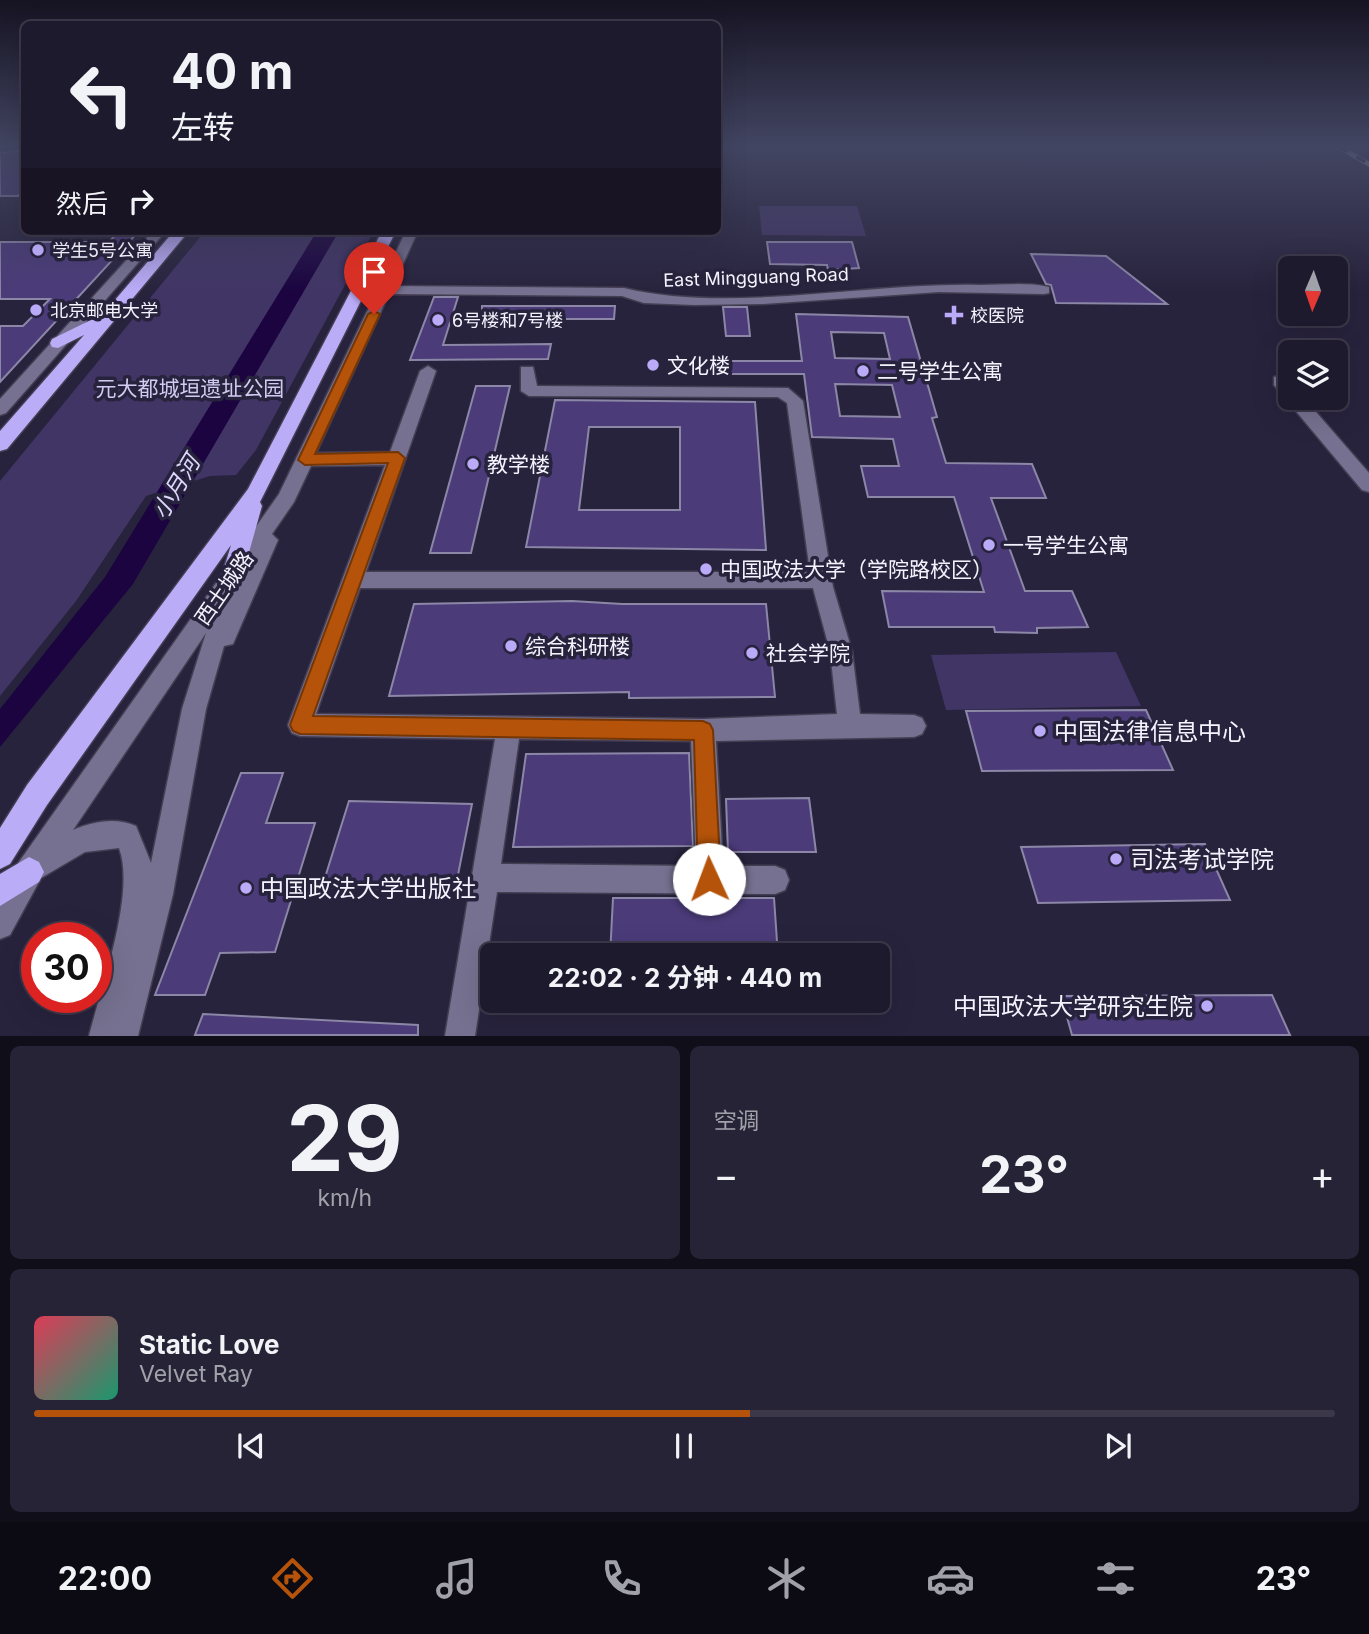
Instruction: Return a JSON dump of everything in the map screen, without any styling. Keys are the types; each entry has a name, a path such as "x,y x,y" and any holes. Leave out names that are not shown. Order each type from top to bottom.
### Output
{"highway":[{"path":"0,444 179,235"},
{"path":"0,854 37,795 256,493 386,235"},
{"path":"58,343 118,308"},
{"path":"233,575 256,493"},
{"path":"0,891 29,872"}],"street":[{"path":"0,409 156,235"},
{"name":"西土城路","path":"0,925 29,872 287,497 410,235"},
{"name":"East Mingguang Road","path":"386,290 624,292 644,299 694,301 763,300 939,288 1044,290"},
{"path":"428,371 300,725 703,730 850,724 914,726"},
{"path":"527,371 529,391 782,392 795,401 822,580 841,651 850,724"},
{"path":"1305,410 1369,485"},
{"path":"305,460 398,458"},
{"path":"194,709 287,497"},
{"path":"123,1035 159,894 194,709 233,575"},
{"path":"352,580 822,580"},
{"path":"460,1035 509,729"},
{"path":"703,730 709,879"},
{"path":"29,872 73,842 103,832 127,835 138,863 138,893 104,1035"},
{"path":"484,878 775,880"}],"green space":[{"path":"759,206 857,206 866,236 762,235"},
{"name":"元大都城垣遗址公园","path":"202,235 372,235 256,450 236,475 210,476 146,496 76,601 0,696 0,481"},
{"path":"1116,652 1141,706 946,710 931,655"}],"water":[{"name":"小月河","path":"315,235 337,235 133,584 0,747 0,709 105,577"}],"building":[{"name":"北京邮电大学","path":"115,235 135,235 0,382 0,326 23,326 50,299 0,299 0,242 109,242"},
{"path":"767,242 852,242 859,268 828,270 827,265 770,264"},
{"path":"1031,254 1106,256 1167,304 1056,303 1051,285 1046,284"},
{"name":"6号楼和7号楼","path":"434,297 458,297 443,345 551,344 548,359 410,360"},
{"path":"482,306 615,306 614,319 482,319"},
{"path":"723,307 747,307 750,336 726,336"},
{"path":"796,314 908,317 937,417 932,418 946,463 1032,464 1046,498 991,498 1025,591 1072,591 1088,627 1037,628 1037,633 995,632 994,627 889,627 882,591 984,592 954,497 868,497 861,466 899,466 893,439 812,437 804,374 724,374 723,361 802,361","holes":["831,332 884,333 890,359 835,358","835,384 892,385 900,417 840,416"]},
{"name":"教学楼","path":"476,386 510,386 471,553 430,553"},
{"path":"555,400 755,402 766,550 526,547","holes":["589,427 680,427 680,510 579,510"]},
{"path":"572,601 622,604 766,604 775,697 629,698 629,692 389,696 414,604"},
{"path":"1146,710 1173,770 982,771 966,711"},
{"path":"689,753 693,846 513,847 526,754"},
{"name":"中国政法大学出版社","path":"241,773 283,773 266,823 315,823 275,952 220,953 205,995 155,995"},
{"path":"809,798 816,852 728,852 726,799"},
{"path":"349,801 472,804 455,890 322,887"},
{"path":"1205,844 1230,900 1038,903 1021,847"},
{"path":"613,898 774,898 777,943 611,943"},
{"path":"1272,995 1290,1035 1072,1035 1061,996"},
{"path":"203,1014 418,1025 418,1035 195,1035"}],"place":[{"name":"学生5号公寓","path":"38,250"},
{"name":"北京邮电大学","path":"36,310"},
{"name":"校医院","path":"954,315"},
{"name":"6号楼和7号楼","path":"438,320"},
{"name":"文化楼","path":"653,365"},
{"name":"二号学生公寓","path":"863,371"},
{"name":"教学楼","path":"473,464"},
{"name":"一号学生公寓","path":"989,545"},
{"name":"中国政法大学（学院路校区）","path":"706,569"},
{"name":"综合科研楼","path":"511,646"},
{"name":"社会学院","path":"752,653"},
{"name":"中国法律信息中心","path":"1040,731"},
{"name":"司法考试学院","path":"1116,859"},
{"name":"中国政法大学出版社","path":"246,888"},
{"name":"中国政法大学研究生院","path":"1207,1006"}],"route":[{"path":"374,314 305,460 398,458 300,725 703,730 709,879"}]}
